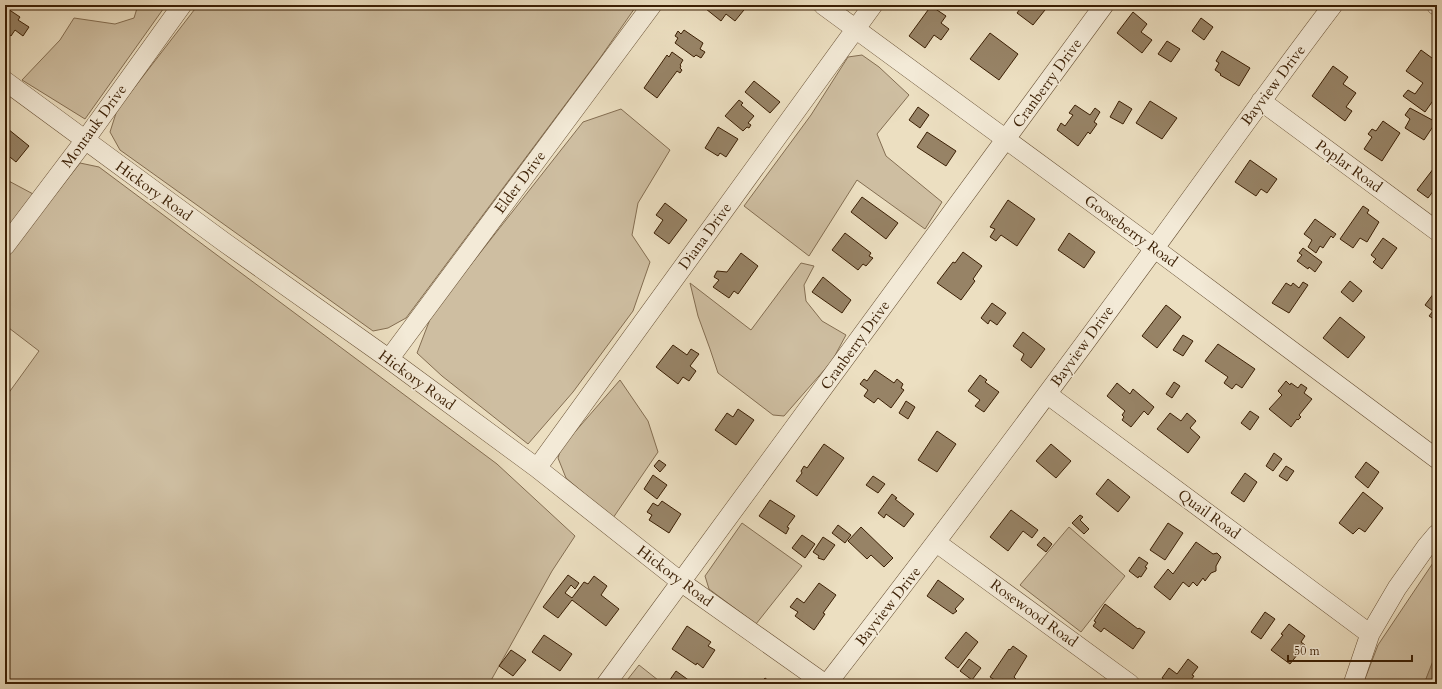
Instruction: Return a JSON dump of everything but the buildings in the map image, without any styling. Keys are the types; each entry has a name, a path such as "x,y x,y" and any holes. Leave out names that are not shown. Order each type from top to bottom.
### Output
{"street":[{"name":"Montauk Drive","path":"5,246 85,140 182,5"},
{"name":"Elder Drive","path":"389,359 652,5"},
{"name":"Gooseberry Road","path":"823,5 1154,248 1437,459"},
{"name":"Diana Drive","path":"537,468 874,5"},
{"name":"Cranberry Drive","path":"606,684 1104,5"},
{"name":"Bayview Drive","path":"826,684 937,543 1333,5"},
{"name":"Hickory Road","path":"5,81 224,242 389,359 537,468 681,582 826,684"},
{"name":"Poplar Road","path":"1261,101 1437,231"},
{"name":"Quail Road","path":"1047,394 1370,634"},
{"path":"1353,684 1370,634 1394,592 1437,534"},
{"name":"Rosewood Road","path":"937,543 1130,684"}],"shaded area":[{"path":"138,5 166,5 85,119 22,80 60,40 74,18 115,24 134,18"},
{"path":"198,5 637,5 600,58 406,318 388,328 373,331 120,150 110,132 117,110"},
{"path":"862,55 879,67 909,95 877,134 886,156 942,202 925,229 857,180 809,256 744,206 811,115 848,57"},
{"path":"621,109 670,150 638,203 632,235 650,262 633,311 573,392 528,444 442,376 417,353 432,314 583,122"},
{"path":"80,163 99,167 497,464 575,536 552,571 489,684 5,684 5,398 39,351 5,325 5,259"},
{"path":"5,179 35,195 5,234"},
{"path":"801,263 814,266 804,285 806,301 822,321 846,335 832,361 784,416 773,415 718,373 698,316 690,283 751,330"},
{"path":"620,380 648,421 658,452 613,518 566,478 558,458 561,448"},
{"path":"742,523 802,566 756,624 709,589 705,576"},
{"path":"1069,527 1125,576 1081,632 1020,585"},
{"path":"1437,557 1437,653 1424,684 1363,684 1378,645"},
{"path":"1436,653 1437,684 1424,684"},
{"path":"639,665 663,684 624,684"}]}
